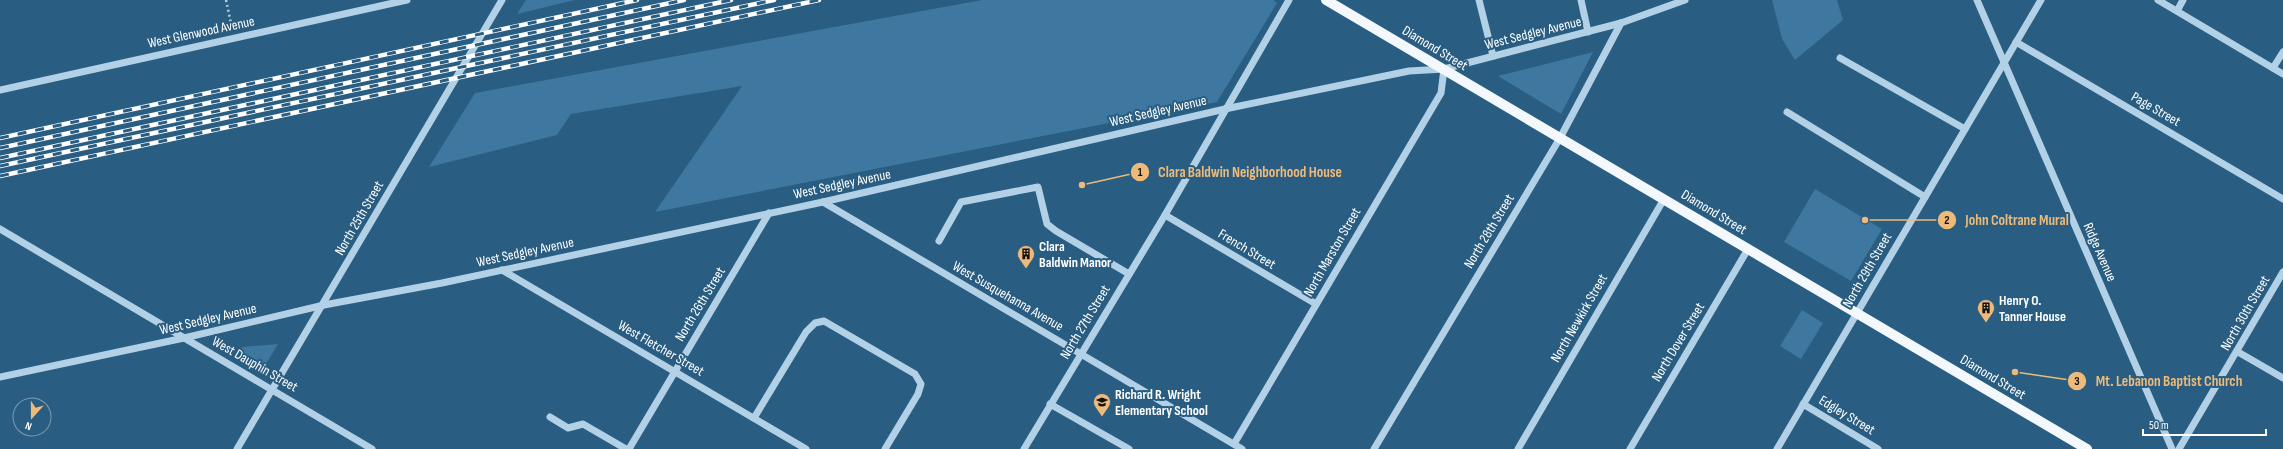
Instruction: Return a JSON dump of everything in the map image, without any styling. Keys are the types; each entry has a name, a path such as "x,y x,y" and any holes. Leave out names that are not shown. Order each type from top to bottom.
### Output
{"main road":[{"name":"Diamond Street","path":"1326,0 2087,449"}],"street":[{"name":"West Glenwood Avenue","path":"0,90 407,0"},
{"name":"North 25th Street","path":"237,449 324,305 502,0"},
{"name":"North 27th Street","path":"1024,449 1165,215 1289,0"},
{"path":"1479,0 1493,56"},
{"path":"1581,0 1588,32"},
{"name":"West Sedgley Avenue","path":"0,377 184,338 324,305 502,270 822,202 1225,109 1409,71 1444,69 1621,23 1684,0"},
{"name":"Ridge Avenue","path":"1977,0 2172,449"},
{"name":"North 29th Street","path":"1777,449 2041,0"},
{"path":"2158,0 2283,74"},
{"path":"2177,11 2183,0"},
{"name":"North 28th Street","path":"1374,449 1560,138 1621,23"},
{"name":"Page Street","path":"2016,42 2283,199"},
{"path":"2273,68 2283,52"},
{"path":"1840,58 1965,129"},
{"name":"North Marston Street","path":"1234,444 1441,92 1444,69"},
{"path":"1787,112 1925,197"},
{"path":"939,241 961,202 1038,187 1047,224 1056,231 1129,274"},
{"name":"North Newkirk Street","path":"1518,449 1664,199"},
{"name":"West Susquehanna Avenue","path":"822,202 1242,449"},
{"name":"North 26th Street","path":"629,449 769,213"},
{"name":"French Street","path":"1165,215 1316,304"},
{"name":"West Dauphin Street","path":"0,229 372,449"},
{"name":"North Dover Street","path":"1630,449 1748,249"},
{"name":"West Fletcher Street","path":"502,270 806,449"},
{"name":"North 30th Street","path":"2179,449 2238,352 2283,272"},
{"path":"754,418 806,332 815,323 824,321 915,374 920,384 918,394 885,449"},
{"path":"2238,352 2283,378"},
{"path":"1050,404 1129,449"},
{"name":"Edgley Street","path":"1803,404 1878,449"},
{"path":"550,417 568,428 583,424 626,449"}],"path":[{"path":"226,0 234,38"}],"shaded area":[{"path":"526,0 575,0 517,14"},
{"path":"982,0 1273,0 1277,3 1217,102 655,212 742,86 571,114 557,135 429,167 475,93"},
{"path":"1772,0 1837,0 1843,20 1795,60 1782,39"},
{"path":"1593,52 1561,114 1498,76"},
{"path":"1815,189 1882,229 1851,281 1784,242"},
{"path":"1802,310 1823,323 1801,359 1780,346"},
{"path":"278,344 263,369 238,354 242,347"}],"railway":[{"path":"0,138 637,0"},
{"path":"0,148 684,0"},
{"path":"0,158 731,0"},
{"path":"0,166 774,0"},
{"path":"0,176 819,0"}],"place":[{"name":"Clara Baldwin Neighborhood House","path":"1082,185"},
{"name":"John Coltrane Mural","path":"1865,220"},
{"name":"Clara Baldwin Manor","path":"1026,269"},
{"name":"Henry O. Tanner House","path":"1986,323"},
{"name":"Mt. Lebanon Baptist Church","path":"2015,372"},
{"name":"Richard R. Wright Elementary School","path":"1102,417"}]}
